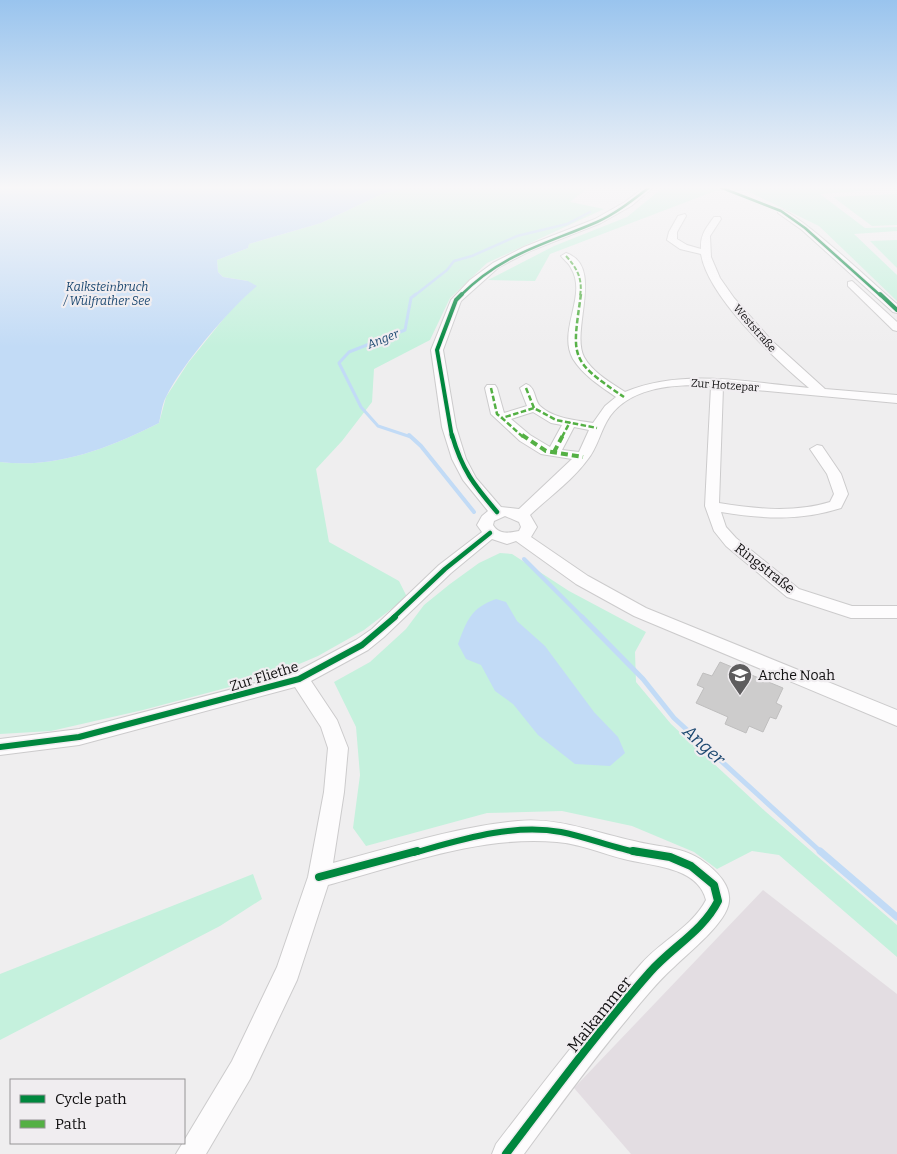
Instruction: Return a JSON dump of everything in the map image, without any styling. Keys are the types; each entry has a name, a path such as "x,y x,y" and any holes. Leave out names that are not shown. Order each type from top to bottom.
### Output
{"street":[{"path":"497,512 470,480 459,458 449,427 437,350 456,300 476,280 496,265 550,240"},
{"path":"672,240 677,245 705,252 705,240"},
{"path":"816,240 897,310"},
{"name":"Weststraße","path":"705,252 721,288 762,339 821,392"},
{"path":"566,256 576,264 581,274 575,336 576,352 584,364 598,378 624,397"},
{"path":"844,263 830,264 897,328"},
{"name":"Zur Hotzepar","path":"522,516 583,457 597,428 609,409 624,397 645,388 664,384 702,382 897,399"},
{"name":"Ringstraße","path":"717,384 712,506 719,528 731,542 793,592 851,612 897,612"},
{"path":"490,388 497,414 525,438 546,451 583,457"},
{"path":"526,388 534,408 556,420 597,428"},
{"path":"502,418 534,408"},
{"path":"554,452 570,422"},
{"path":"712,506 781,513 815,513 836,505 841,494 834,474 817,449"},
{"path":"497,512 513,512 522,516 530,527 520,537 507,539 490,533 486,522 490,516 497,512"},
{"name":"Zur Fliethe","path":"0,747 45,743 79,737 299,679 350,652 378,633 450,565 490,533"},
{"path":"520,537 582,580 640,612 897,718"},
{"path":"190,1154 241,1070 288,971 319,877 334,792 338,748 330,726 299,679"},
{"name":"Maikammer","path":"319,877 468,838 520,830 560,832 636,852 670,857 691,866 714,885 718,901 704,923 652,970 597,1035 506,1154"}],"shaded area":[{"path":"763,890 897,994 897,1154 631,1154 574,1088"}],"green space":[{"path":"263,240 537,240 487,263 450,298 430,340 374,369 372,402 342,441 316,469 329,542 399,581 407,597 364,630 318,656 271,676 143,710 51,731 0,734 0,462 42,462 62,459 121,441 159,423 166,397 188,363 229,312 242,299 248,281 223,277 218,272 217,260 248,248 249,244"},
{"path":"569,240 587,240 550,254 535,281 488,280"},
{"path":"833,240 860,240 897,275 897,301"},
{"path":"897,240 897,268 870,241"},
{"path":"500,553 512,554 569,591 646,632 635,652 636,682 671,724 766,812 897,925 897,957 779,855 752,851 717,869 694,852 632,826 562,811 487,813 366,846 353,828 360,775 356,727 334,682 370,662 406,629 424,605 479,563"},
{"path":"253,874 262,899 220,926 0,1040 0,974"}],"water":[{"name":"Kalksteinbruch / Wülfrather See","path":"0,240 263,240 249,244 248,248 217,260 218,272 223,277 248,281 257,286 220,323 183,369 165,400 159,423 121,441 62,459 42,462 0,462"},
{"path":"496,599 506,602 517,621 545,646 594,712 618,737 625,753 610,766 575,764 538,735 513,704 495,691 481,665 466,659 458,644 467,622 481,606"}],"building":[{"name":"Arche Noah","path":"720,662 783,688 776,703 782,706 776,719 770,717 763,732 749,726 746,733 725,724 728,717 696,703 704,688 697,685 703,673 712,676"}],"waterway":[{"name":"Anger","path":"414,296 447,270 454,261 472,256 508,240"},
{"name":"Anger","path":"411,437 378,426 361,407 339,363 349,352 405,330 411,298 416,294"},
{"name":"Anger","path":"409,435 421,446 474,512"},
{"name":"Anger","path":"524,559 582,617"},
{"name":"Anger","path":"582,617 643,679 674,718 822,853"},
{"name":"Anger","path":"820,851 897,917"}],"marked path":[{"path":"566,256 576,267 580,279 581,291 574,332 574,345 578,357 593,375 624,397"},
{"path":"491,388 497,414 502,418"},
{"path":"526,388 534,408"},
{"path":"583,457 546,451 525,438 502,418 534,408 556,420 597,428"},
{"path":"554,452 570,422"}],"cycle path":[{"path":"497,512 470,480 459,459 449,427 437,350 456,300 474,282 496,265 550,240"},
{"path":"818,240 897,310"},
{"path":"0,747 45,743 79,737 299,679 362,645 378,633 445,569 490,533"},
{"path":"319,877 468,838 520,830 560,832 636,852 670,857 691,866 714,885 718,901 704,923 652,970 597,1035 506,1154"}],"place":[{"name":"Arche Noah","path":"740,696"}]}
